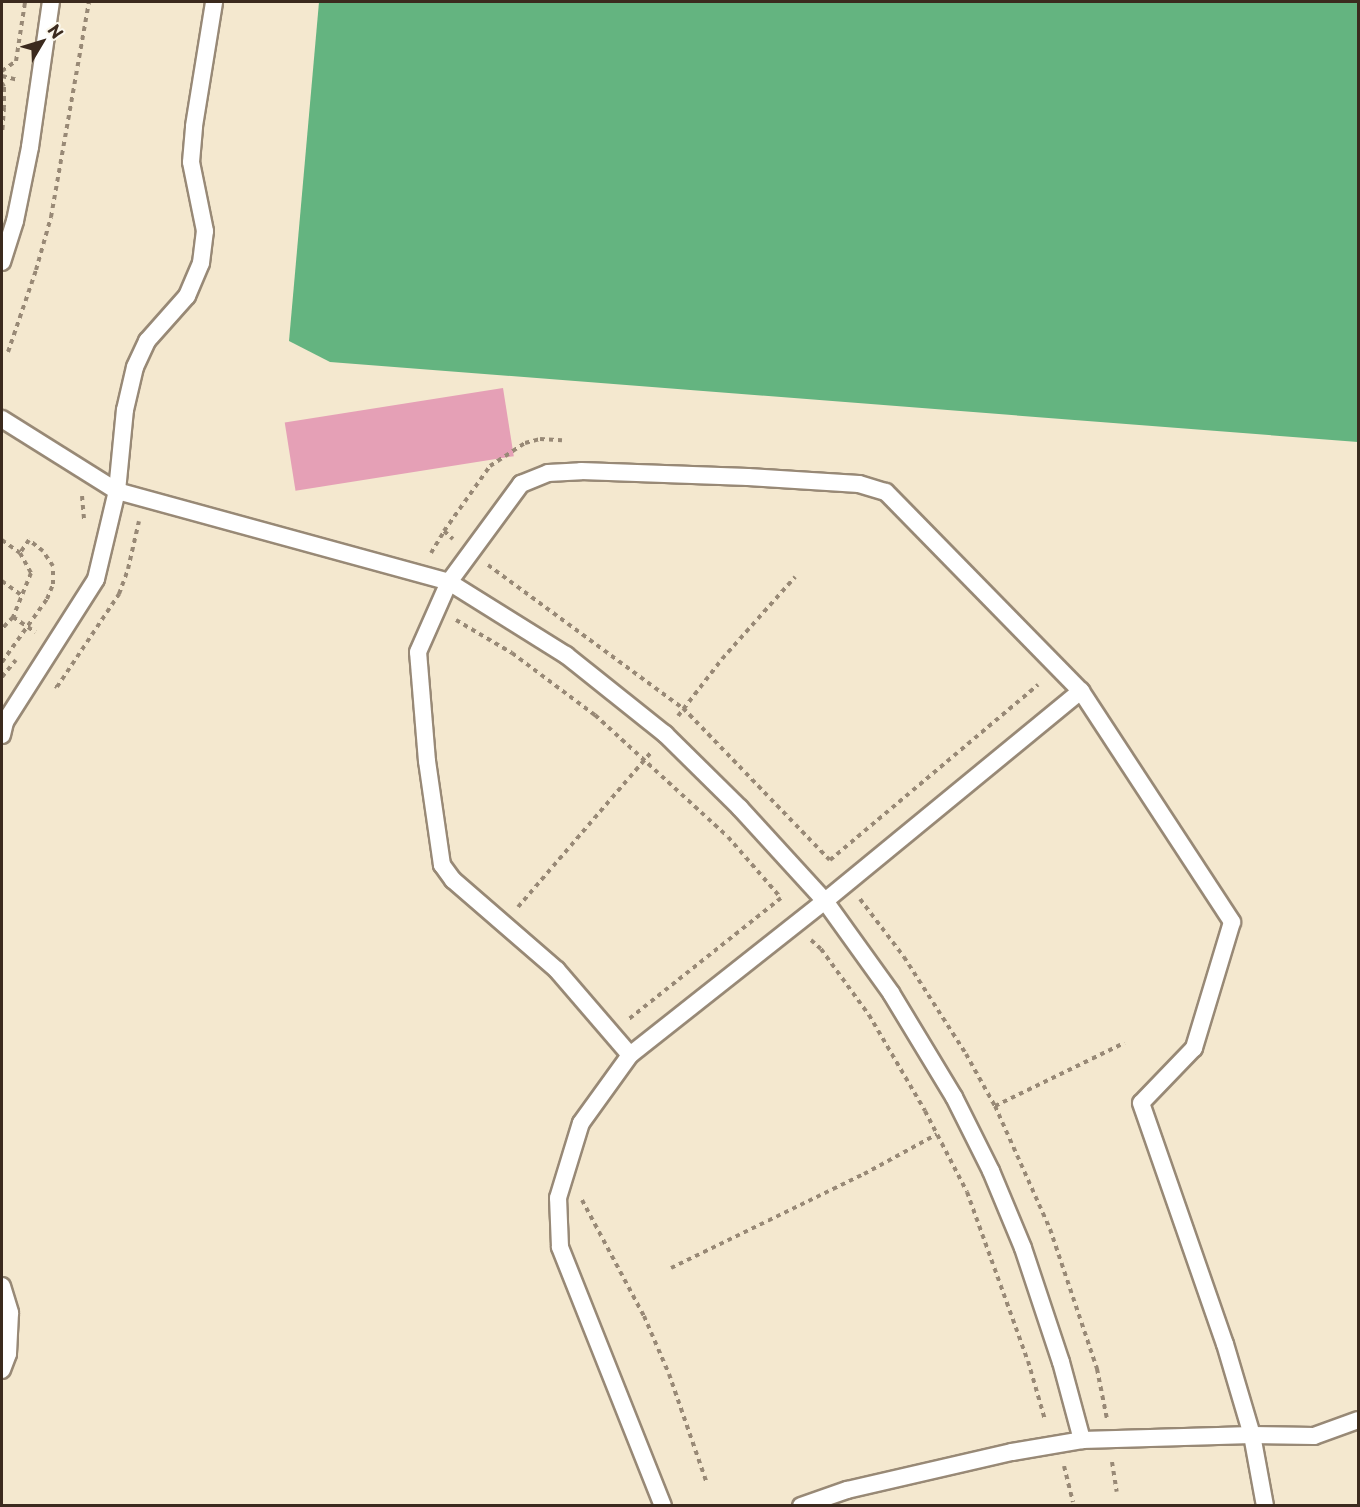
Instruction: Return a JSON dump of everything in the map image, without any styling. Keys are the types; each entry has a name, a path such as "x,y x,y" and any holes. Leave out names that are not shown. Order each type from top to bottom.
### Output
{"lane":[{"path":"2,262 15,221 30,147 51,2"},
{"path":"2,735 5,723 96,579 117,491 125,410 135,367 147,341 187,296 201,263 205,231 192,153 194,126 214,2"},
{"path":"2,419 117,491 449,582 566,655 665,734 740,808 838,917 891,993 954,1097 990,1171 1026,1258 1061,1362 1082,1440"},
{"path":"630,1055 557,970 453,880 442,865 427,761 418,652 449,582 521,484 548,473 581,471 859,484 886,492 1081,691 1232,922 1194,1048 1141,1103 1225,1344 1252,1435 1265,1506"},
{"path":"663,1506 560,1247 558,1198 581,1123 630,1055 825,901 1081,691"},
{"path":"2,1286 10,1313 8,1354 2,1370"},
{"path":"801,1506 847,1490 1012,1452 1082,1440 1252,1435 1314,1436 1359,1420"}],"path":[{"path":"2,71 15,61 25,2"},
{"path":"8,352 51,218 89,2"},
{"path":"2,83 4,107 2,134"},
{"path":"444,531 490,466 525,443 540,439 562,440"},
{"path":"81,494 84,531"},
{"path":"2,677 15,659 57,687 119,594 128,569 141,511"},
{"path":"2,540 20,553 31,573 13,617 2,629"},
{"path":"2,662 47,599 55,575 49,558 29,540 20,553"},
{"path":"504,924 550,866 646,759 722,658 795,577"},
{"path":"2,581 23,596"},
{"path":"437,609 512,654 594,715 646,759 728,837 781,897 751,924 629,1019"},
{"path":"13,617 35,632"},
{"path":"73,617 95,631"},
{"path":"862,831 1038,686"},
{"path":"803,946 866,893"},
{"path":"811,940 821,949 869,1015 937,1134 967,1192 1028,1361 1045,1420"},
{"path":"995,1106 1124,1043"},
{"path":"671,1268 855,1179 937,1134"},
{"path":"584,1191 582,1201 644,1316 669,1374 706,1481"}],"green space":[{"path":"319,2 1358,2 1358,442 330,362 289,341"}],"building":[{"path":"503,388 514,456 296,491 285,423"}]}
